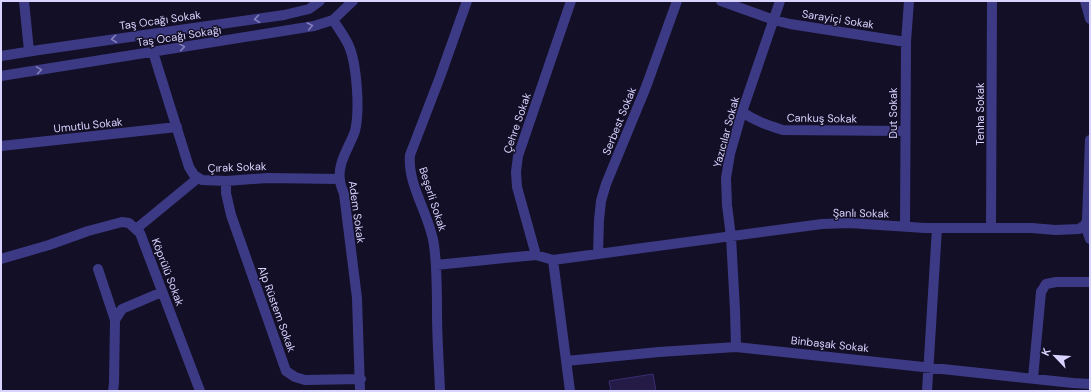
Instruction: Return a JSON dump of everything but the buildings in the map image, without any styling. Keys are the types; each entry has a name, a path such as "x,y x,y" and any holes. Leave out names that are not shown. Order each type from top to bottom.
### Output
{"street":[{"path":"24,1 29,51"},
{"name":"Taş Ocağı Sokak","path":"1,56 284,15 309,9 320,1"},
{"name":"Taş Ocağı Sokağı","path":"1,76 314,26 333,20 353,1"},
{"name":"Beşerli Sokak","path":"440,391 434,244 430,227 411,175 409,163 410,155 467,1"},
{"name":"Çehre Sokak","path":"536,255 517,187 516,172 518,156 571,1"},
{"name":"Serbest Sokak","path":"598,254 601,201 606,184 646,87 677,1"},
{"name":"Sarayiçi Sokak","path":"721,1 774,20 790,24 906,42"},
{"name":"Yazıcılar Sokak","path":"736,347 731,237 727,205 726,178 730,154 742,112 780,1"},
{"name":"Dut Sokak","path":"905,226 906,42 909,1"},
{"name":"Tenha Sokak","path":"991,228 992,1"},
{"path":"1085,1 1090,19"},
{"name":"Adem Sokak","path":"333,20 344,35 350,47 356,83 357,121 340,169 340,179 344,194 357,298 360,391"},
{"name":"Çırak Sokak","path":"154,52 189,167 194,176 202,180 226,181 268,178 340,179"},
{"name":"Cankuş Sokak","path":"742,112 754,120 783,130 905,131"},
{"name":"Umutlu Sokak","path":"1,146 177,127"},
{"path":"1090,140 1087,220 1085,225 1090,239"},
{"path":"1,258 49,245 88,231 122,222 130,223 136,229 198,178"},
{"name":"Alp Rüstem Sokak","path":"226,181 226,193 231,215 286,371 295,377 305,380 360,379"},
{"name":"Şanlı Sokak","path":"552,260 800,227 849,223 937,228 1032,228 1055,230 1079,229 1085,225"},
{"path":"927,391 937,228"},
{"name":"Köprülü Sokak","path":"136,229 140,233 200,391"},
{"path":"436,265 536,255 552,260 570,391"},
{"path":"98,269 115,320 113,391"},
{"path":"1033,378 1041,292 1046,284 1056,282 1090,282"},
{"path":"115,320 122,309 162,292"},
{"name":"Binbaşak Sokak","path":"566,360 736,347 1090,384"}]}
